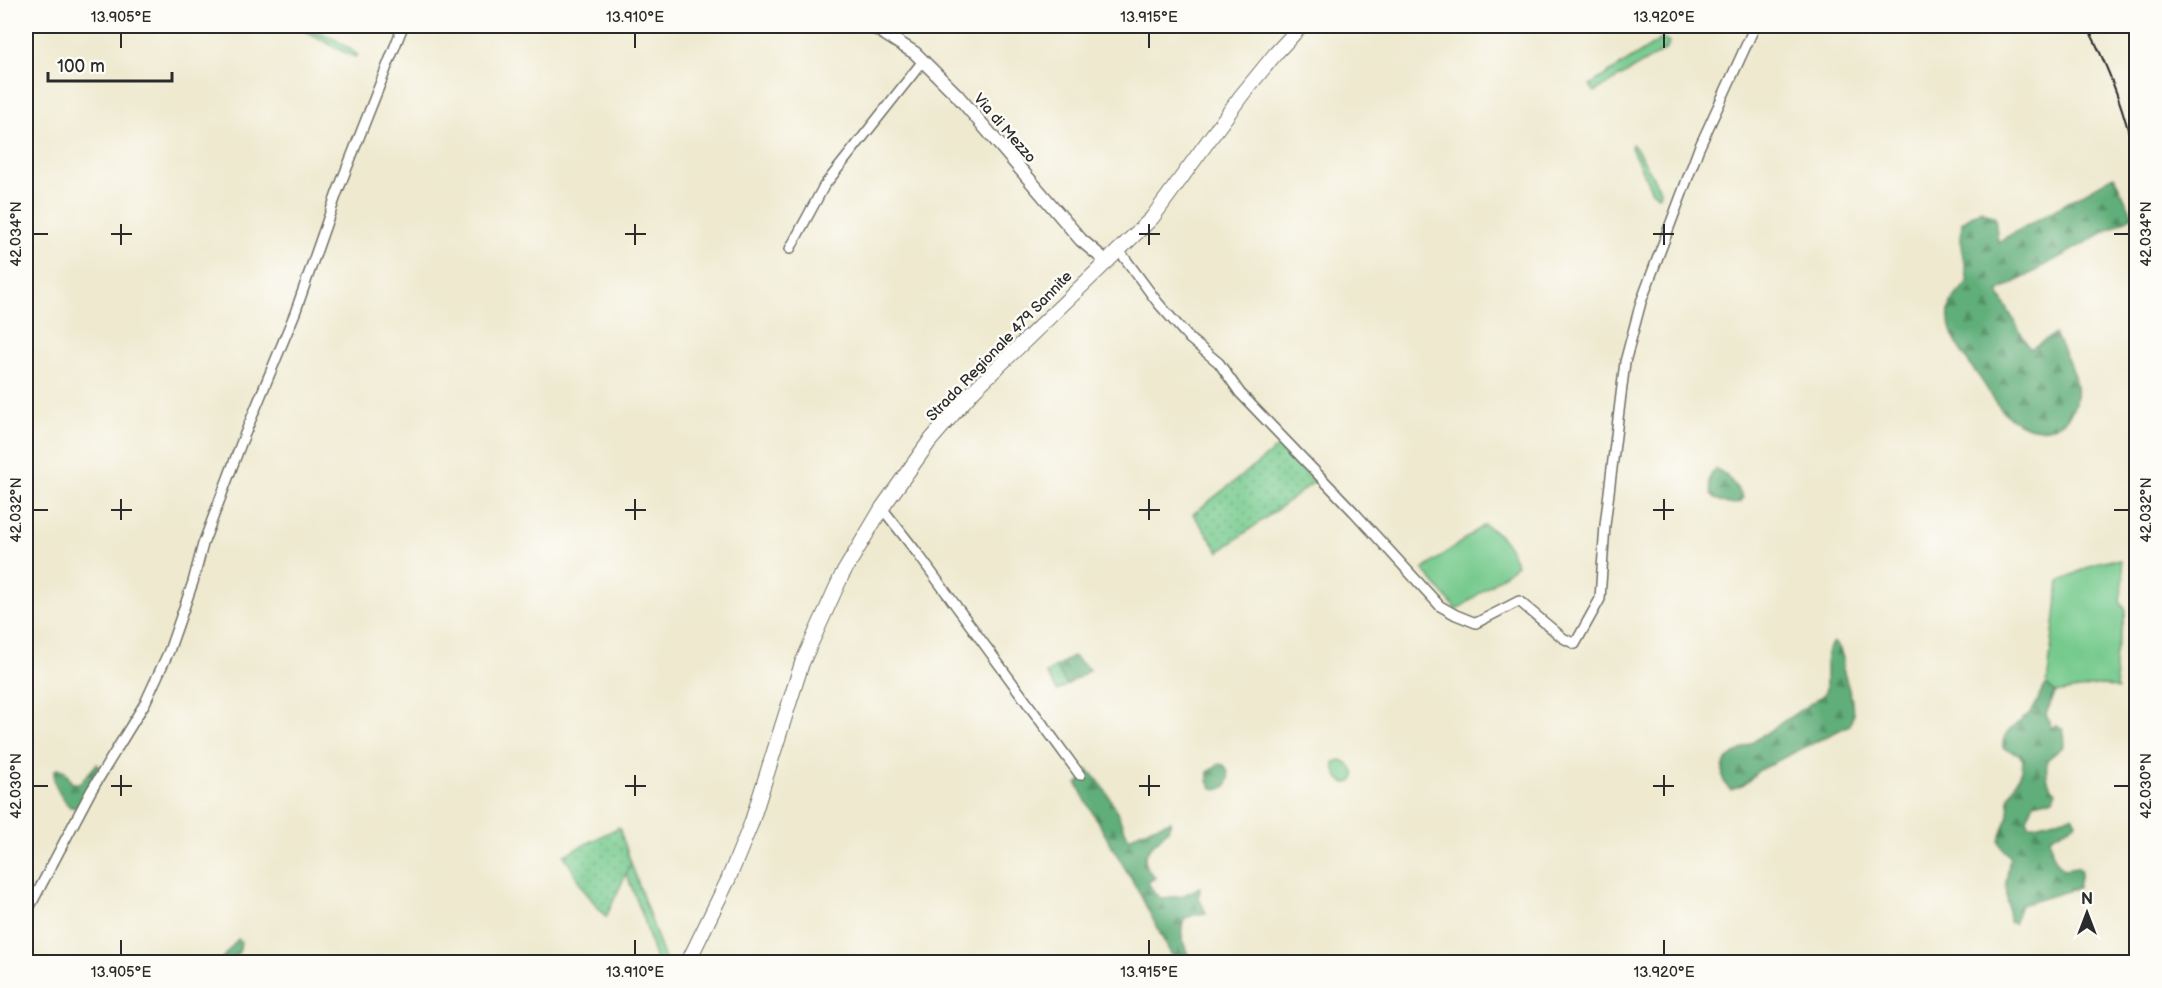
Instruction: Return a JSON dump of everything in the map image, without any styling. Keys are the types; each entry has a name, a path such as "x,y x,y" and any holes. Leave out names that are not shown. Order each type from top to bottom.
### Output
{"main road":[{"name":"Via di Mezzo","path":"872,26 915,53 957,95 1081,240 1106,261"},
{"name":"Strada Regionale 479 Sannite","path":"688,963 728,880 751,824 802,663 842,575 882,508 929,442 974,390 1152,218 1241,96 1301,26"}],"street":[{"path":"26,914 91,791 146,703 169,651 193,582 203,544 242,441 295,314 345,171 403,26"},
{"path":"1118,249 1158,303 1190,339 1219,363 1240,393 1440,606 1476,622 1520,601 1563,638 1575,644 1600,599 1605,525 1625,362 1641,302 1699,148 1755,26"},
{"path":"790,249 824,186 923,61"},
{"path":"882,508 1080,775"}],"green space":[{"path":"288,26 316,31 334,39 358,55 355,57 298,28"},
{"path":"1663,38 1669,43 1667,49 1594,92 1590,85"},
{"path":"1632,144 1660,190 1658,196 1652,191 1631,148"},
{"path":"2114,176 2133,216 1998,292 2030,349 2055,334 2075,378 2076,400 2064,421 2043,429 2018,423 1998,406 1960,350 1951,332 1949,312 1951,303 1968,282 1961,240 1962,222 1981,210 1995,217 1998,242"},
{"path":"1282,444 1317,480 1219,552 1193,514"},
{"path":"1716,469 1731,481 1743,497 1742,501 1725,504 1711,494 1710,477"},
{"path":"1484,525 1505,541 1517,565 1457,610 1423,570"},
{"path":"2121,560 2124,578 2120,601 2126,611 2115,658 2118,689 2103,685 2055,693 2047,685 2059,581 2099,562"},
{"path":"1833,642 1839,647 1843,658 1843,669 1852,700 1853,716 1850,725 1759,770 1744,785 1731,790 1723,780 1727,759 1823,695 1826,689 1828,650"},
{"path":"1073,656 1090,670 1067,685 1056,667"},
{"path":"1056,667 1067,685 1057,691 1046,673"},
{"path":"2047,685 2055,693 2046,714 2051,728 2056,725 2063,729 2064,746 2047,760 2047,778 2056,792 2053,799 2034,803 2027,819 2030,826 2072,816 2076,822 2053,836 2050,844 2055,859 2063,869 2077,867 2081,871 2078,888 2021,905 2014,924 2009,922 2006,882 2010,856 1999,841 2008,817 2009,797 2022,770 2023,760 2019,754 2003,748 2003,741 2009,730 2033,709"},
{"path":"1341,760 1348,764 1355,773 1353,780 1349,783 1339,779 1336,773 1334,762"},
{"path":"97,764 102,770 78,808 70,807 55,785 55,770 59,768 65,771 72,783 80,783"},
{"path":"1218,764 1224,765 1229,778 1224,788 1215,790 1208,782 1208,772"},
{"path":"1087,769 1107,793 1129,839 1140,832 1171,821 1168,830 1150,848 1145,857 1146,867 1155,878 1148,882 1154,893 1161,898 1182,896 1200,887 1199,898 1206,913 1193,915 1182,925 1182,938 1191,962 1176,962 1084,797 1077,784 1086,776"},
{"path":"619,827 631,863 606,917 583,889 564,855"},
{"path":"631,863 666,962 656,962 644,919 626,873"},
{"path":"238,939 241,941 240,950 232,962 219,962"}],"railway":[{"path":"2087,26 2116,92 2136,162"}]}
